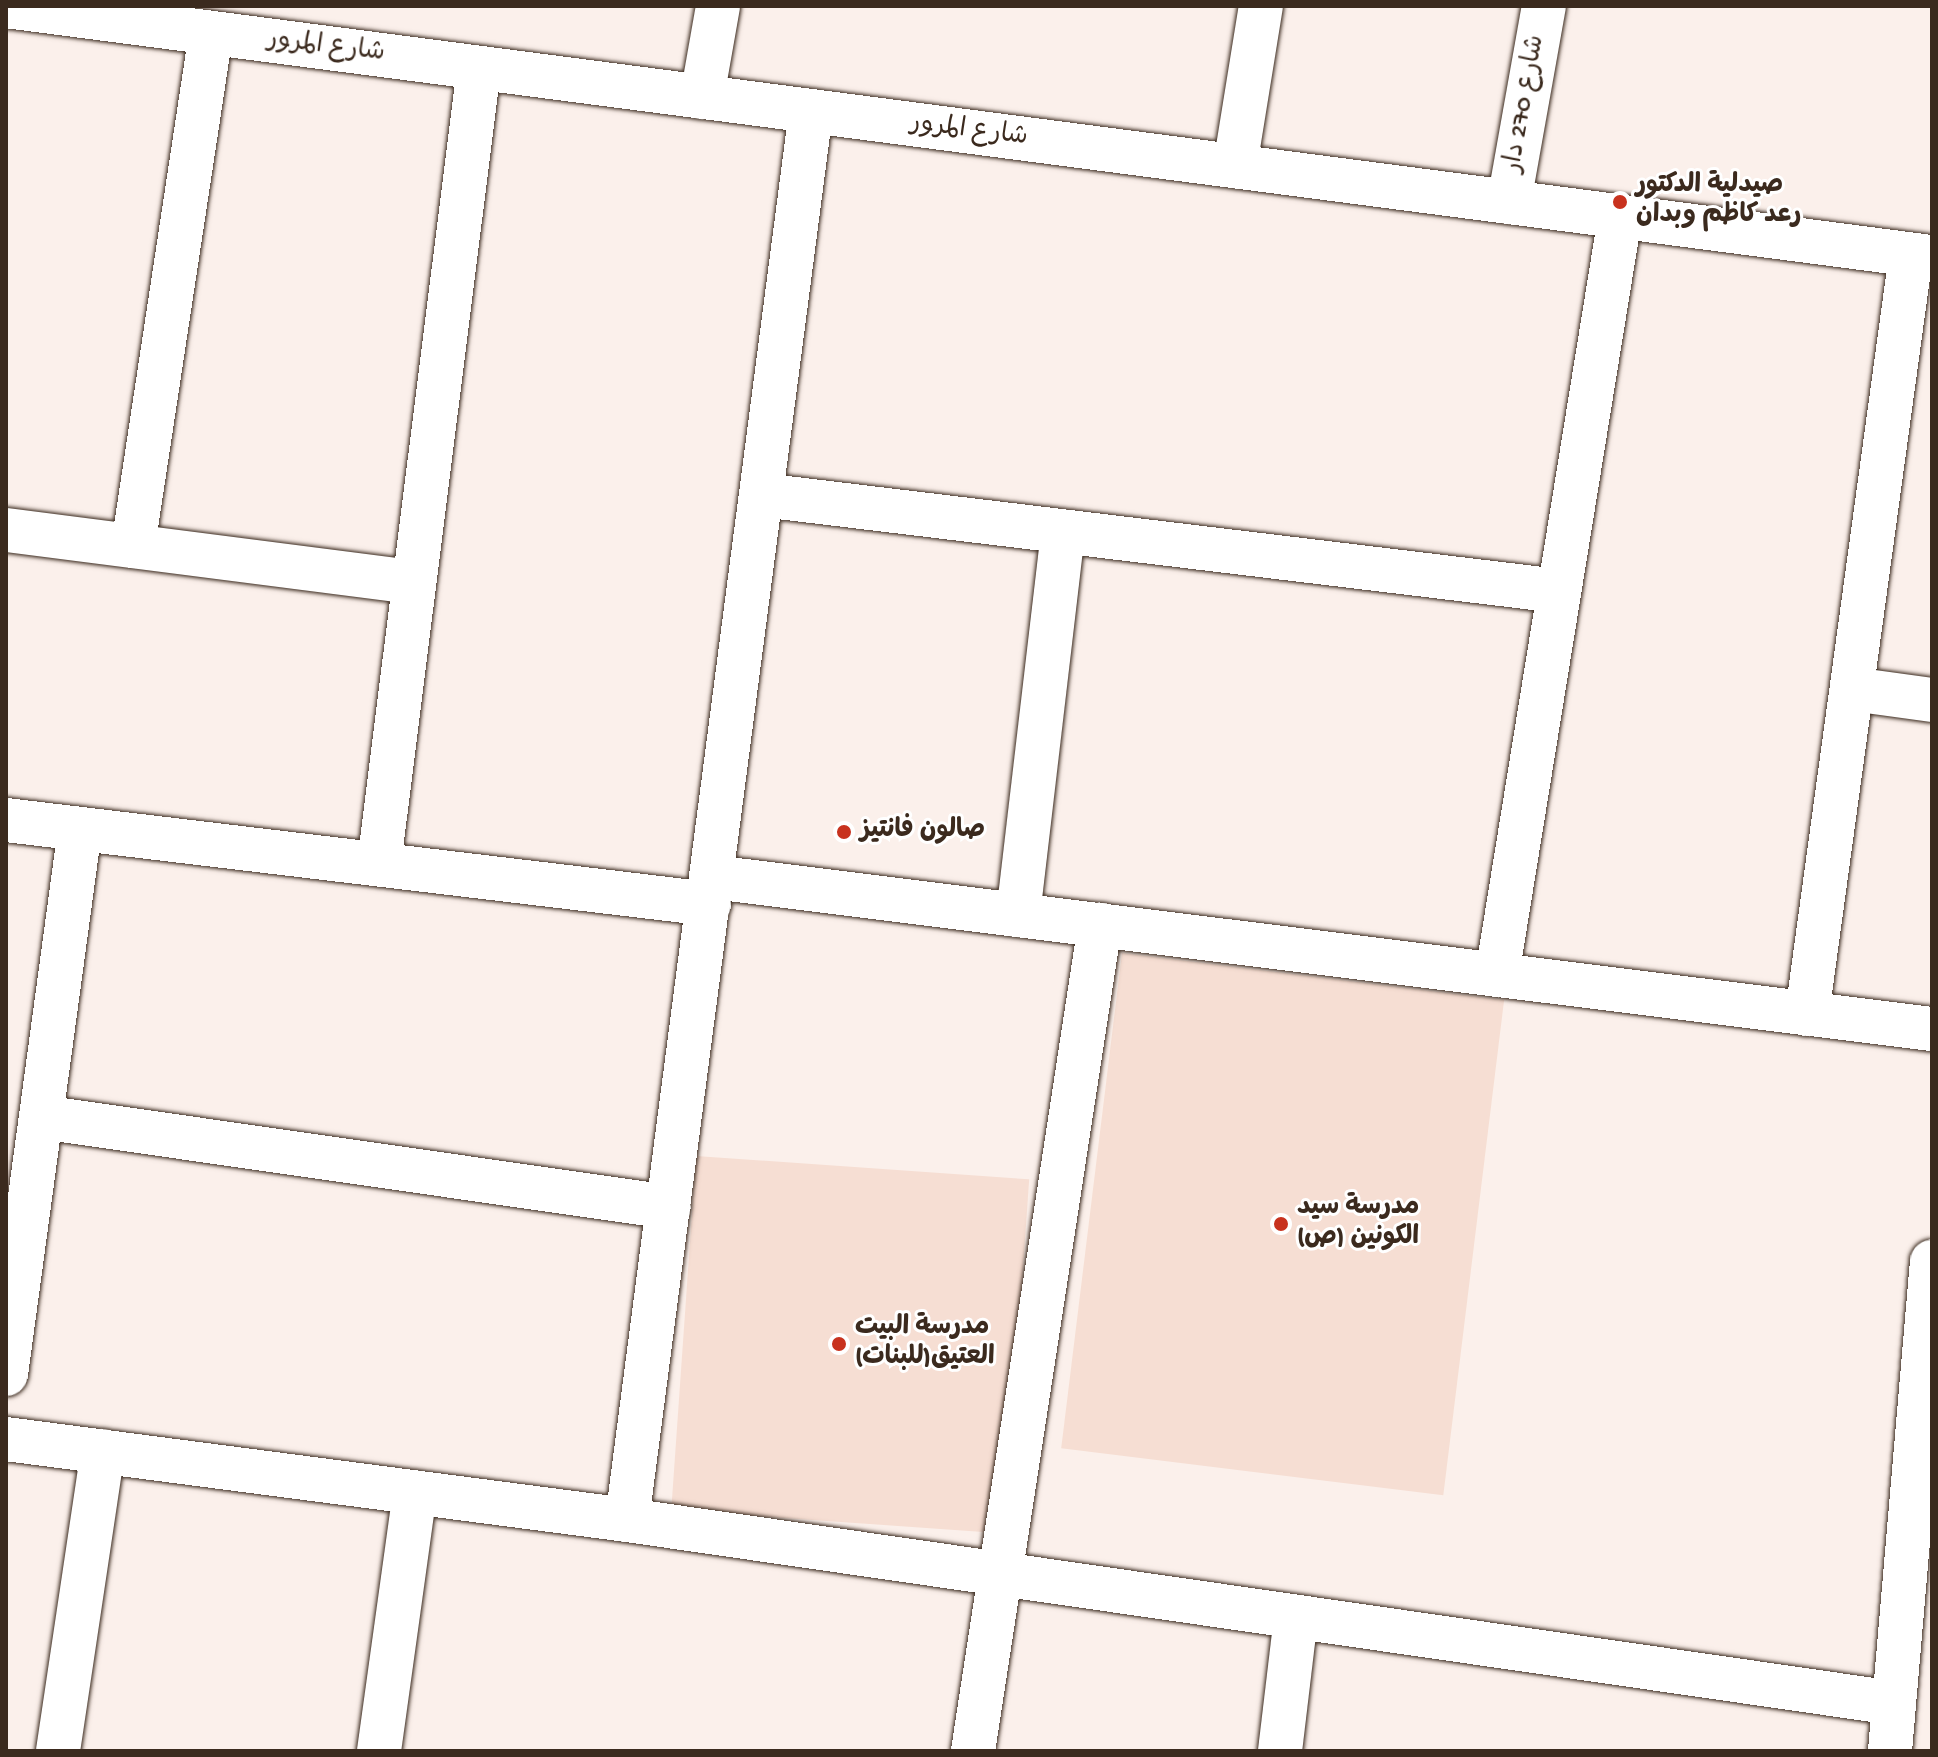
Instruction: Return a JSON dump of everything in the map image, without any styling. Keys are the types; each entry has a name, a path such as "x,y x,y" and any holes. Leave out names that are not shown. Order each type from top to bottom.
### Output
{"street":[{"name":"شارع المرور","path":"6,6 1922,256"},
{"path":"702,97 718,6"},
{"path":"1235,166 1261,6"},
{"name":"شارع 270 دار","path":"1509,202 1544,6"},
{"path":"133,546 211,33"},
{"path":"379,864 479,68"},
{"path":"627,1520 811,111"},
{"path":"1497,975 1620,217"},
{"path":"1807,1014 1852,689 1922,256"},
{"path":"762,495 1559,591"},
{"path":"6,530 414,582"},
{"path":"1018,915 1063,532"},
{"path":"1852,689 1932,700"},
{"path":"6,820 379,864 1018,915 1932,1029"},
{"path":"6,1374 80,829"},
{"path":"973,1751 1003,1574 1100,925"},
{"path":"41,1117 669,1207"},
{"path":"1890,1751 1932,1262"},
{"path":"6,1439 627,1520 1894,1703"},
{"path":"58,1751 103,1451"},
{"path":"379,1751 415,1492"},
{"path":"1280,1751 1296,1617"}],"shaded area":[{"name":"مدرسة سيد الكونين (ص)","path":"1122,953 1504,1000 1443,1495 1061,1448"},
{"name":"مدرسة البيت العتيق(للبنات)","path":"696,1156 1029,1179 1004,1533 671,1510"}],"place":[{"name":"صيدلية الدكتور رعد كاظم وبدان","path":"1620,202"},
{"name":"صالون فانتيز","path":"844,832"},
{"name":"مدرسة سيد الكونين (ص)","path":"1281,1224"},
{"name":"مدرسة البيت العتيق(للبنات)","path":"839,1344"}]}
